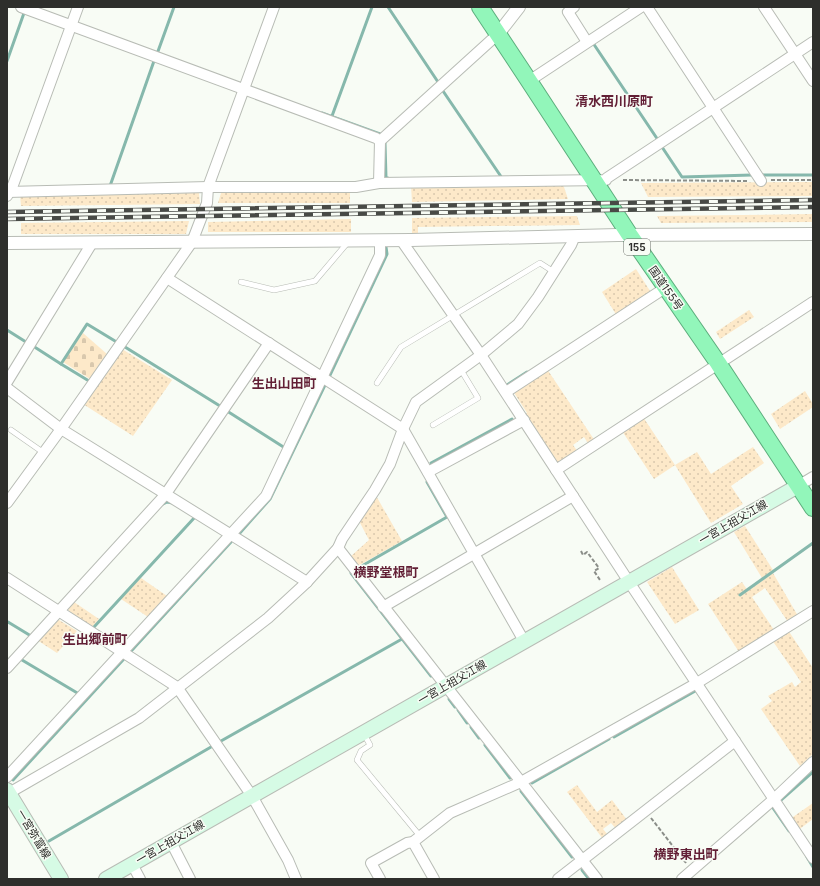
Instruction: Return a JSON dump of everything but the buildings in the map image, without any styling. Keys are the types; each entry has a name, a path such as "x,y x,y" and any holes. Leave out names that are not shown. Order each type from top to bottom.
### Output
{"highway":[{"name":"国道155号","path":"480,7 599,180 628,234 718,364 813,508"}],"main road":[{"name":"一宮上祖父江線","path":"106,879 798,486"},
{"name":"一宮弥富線","path":"8,791 61,879"}],"street":[{"path":"20,7 376,138 380,141"},
{"path":"8,193 13,185 78,7"},
{"path":"7,503 61,429 192,242 207,203 208,187 274,7"},
{"path":"378,183 380,141 498,34 519,7"},
{"path":"574,7 568,12 587,42"},
{"path":"530,81 641,7"},
{"path":"647,7 762,181"},
{"path":"764,7 813,81"},
{"path":"8,193 208,187 356,186 378,183 599,180 607,178 813,42"},
{"path":"7,243 350,241 628,234 813,234"},
{"path":"8,791 139,718 177,687 268,618 307,582 338,548 390,464 403,429 416,402 481,355 518,324 538,297 571,245 575,236"},
{"path":"7,777 126,654 230,534 266,496 380,255 380,240"},
{"path":"401,240 506,392 629,582 813,858"},
{"path":"7,382 92,243"},
{"path":"167,278 403,429 524,641"},
{"path":"506,392 666,288"},
{"path":"556,470 813,302"},
{"path":"7,668 166,495 269,343"},
{"path":"7,388 61,429 307,582"},
{"path":"428,472 524,420"},
{"path":"798,486 813,477"},
{"path":"384,607 573,496"},
{"path":"338,548 597,879"},
{"path":"7,578 177,687 252,796 288,860 296,879"},
{"path":"380,879 370,864 407,842 417,839 450,812 521,782 697,683 813,611"},
{"path":"558,879 735,741"},
{"path":"682,879 774,799 813,762"},
{"path":"417,839 434,879"},
{"path":"170,842 190,879"},
{"path":"132,864 140,879"}],"lane":[{"path":"241,282 274,290 315,281 350,241"},
{"path":"377,383 401,347 540,263 554,272"},
{"path":"433,425 478,398 461,370"},
{"path":"11,430 44,452"},
{"path":"363,733 370,744 361,752 357,760 417,839"}],"path":[{"path":"599,180 813,180"},
{"path":"581,551 584,555 588,552 599,568 594,571 600,580"},
{"path":"646,811 692,870"}],"green space":[{"path":"813,182 813,196 648,197 641,183"},
{"path":"563,184 568,199 412,202 411,186"},
{"path":"350,189 350,203 218,203 221,193"},
{"path":"199,193 200,204 21,206 20,195"},
{"path":"813,214 813,222 661,223 657,216"},
{"path":"577,216 580,225 418,227 418,233 412,233 412,218"},
{"path":"351,219 351,232 208,232 208,222"},
{"path":"189,221 186,234 21,234 21,223"},
{"path":"636,269 652,294 617,316 602,292"},
{"path":"749,310 754,317 720,339 716,332"},
{"path":"83,333 107,354 90,379 63,362"},
{"path":"122,349 172,380 133,436 83,404"},
{"path":"547,369 595,441 589,445 584,437 573,445 578,452 562,463 556,463 525,414 527,413 513,391"},
{"path":"805,391 813,404 813,407 780,429 771,414"},
{"path":"643,417 675,465 654,479 622,431"},
{"path":"753,447 764,463 731,486 743,504 711,523 675,465 697,452 711,474"},
{"path":"375,494 402,541 358,566 350,557 369,540 358,519"},
{"path":"745,526 773,570 762,578 734,532"},
{"path":"672,567 699,610 675,624 647,582"},
{"path":"773,573 798,616 788,622 765,588 752,597 774,630 739,652 708,604 742,582 748,591"},
{"path":"141,578 167,596 148,617 121,599"},
{"path":"74,602 99,619 92,627 69,611 68,608"},
{"path":"55,619 77,631 57,653 37,640"},
{"path":"788,630 813,668 813,754 800,766 761,709 772,701 768,696 792,682 795,687 801,682 772,640"},
{"path":"577,785 597,812 612,800 627,820 616,829 611,823 603,829 608,835 603,839 567,792"},
{"path":"813,803 813,819 797,831 790,819"}],"waterway":[{"path":"157,54 174,7"},
{"path":"332,116 372,7"},
{"path":"388,7 438,82"},
{"path":"7,61 24,13"},
{"path":"593,43 658,140 656,141"},
{"path":"108,186 110,186 154,61"},
{"path":"443,91 502,178 500,178"},
{"path":"322,113 380,134"},
{"path":"385,143 386,178 388,178"},
{"path":"662,147 682,177 752,175"},
{"path":"762,175 813,175"},
{"path":"330,375 387,254 386,247"},
{"path":"33,346 61,364 87,324 115,341"},
{"path":"7,330 26,342"},
{"path":"125,347 220,406"},
{"path":"61,364 89,381"},
{"path":"507,385 527,372"},
{"path":"239,534 270,499 325,385"},
{"path":"227,411 285,448"},
{"path":"431,463 512,419"},
{"path":"360,567 447,517 427,482"},
{"path":"161,505 167,502 173,503"},
{"path":"94,627 195,517"},
{"path":"13,780 231,542"},
{"path":"740,595 813,543"},
{"path":"351,573 431,676"},
{"path":"7,623 8,622 31,636 30,637"},
{"path":"221,741 402,639"},
{"path":"22,660 79,694 80,693"},
{"path":"614,737 697,690"},
{"path":"449,699 455,707"},
{"path":"458,710 467,723"},
{"path":"471,727 479,738"},
{"path":"532,783 609,739"},
{"path":"485,745 510,778"},
{"path":"49,841 211,747"},
{"path":"779,802 813,772"},
{"path":"521,791 572,857"},
{"path":"773,808 789,831"},
{"path":"807,857 813,867"},
{"path":"582,870 589,879"}],"railway":[{"path":"7,212 813,200"},
{"path":"7,219 813,207"}],"district":[{"name":"清水西川原町","path":"614,101"},
{"name":"生出山田町","path":"284,383"},
{"name":"横野堂根町","path":"386,572"},
{"name":"生出郷前町","path":"95,639"},
{"name":"横野東出町","path":"686,854"}]}
